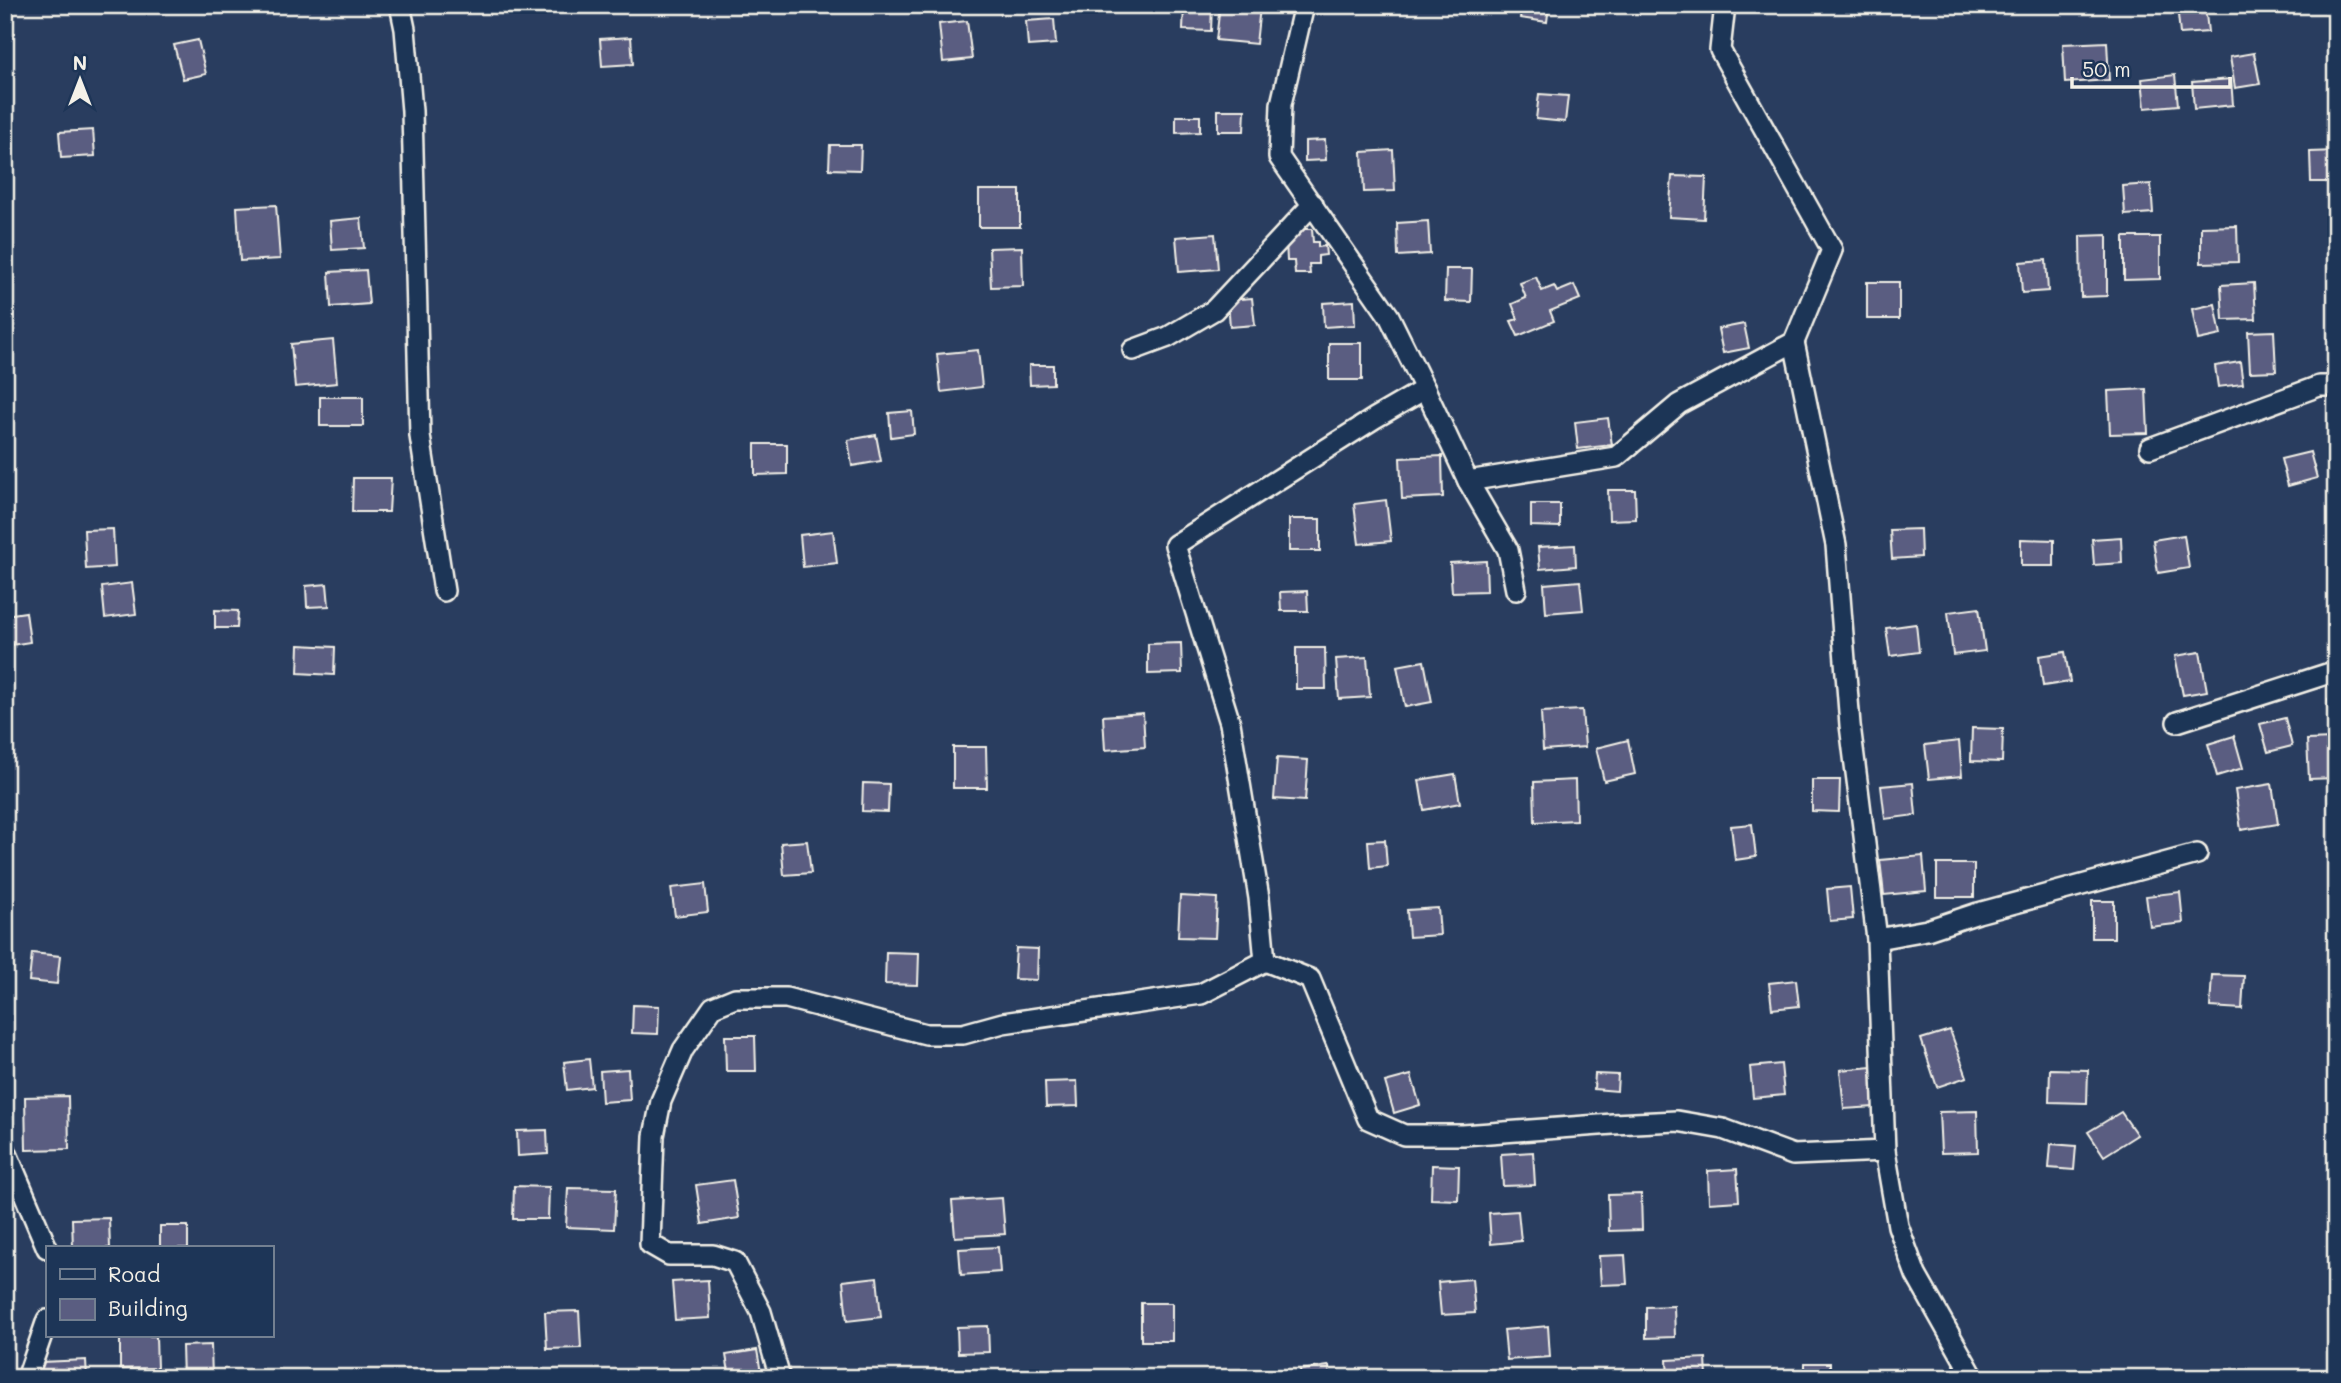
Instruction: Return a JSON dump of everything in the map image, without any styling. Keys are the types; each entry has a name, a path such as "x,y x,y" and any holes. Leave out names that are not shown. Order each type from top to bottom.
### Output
{"street":[{"path":"400,5 405,29 412,111 420,436 444,591"},
{"path":"1304,5 1281,104 1279,157 1389,316 1468,481 1508,550 1516,590"},
{"path":"1725,5 1720,50 1832,250 1794,342 1836,545 1850,725 1877,939 1885,1151 1898,1226 1916,1275 1974,1378"},
{"path":"1133,350 1168,337 1214,310 1313,204"},
{"path":"1468,481 1616,457 1679,404 1794,342"},
{"path":"2150,448 2319,386 2336,386"},
{"path":"1265,961 1259,898 1230,723 1175,545 1425,389"},
{"path":"2178,722 2336,671"},
{"path":"1877,939 1927,930 1978,913 2197,854"},
{"path":"780,1378 761,1312 735,1262 713,1255 669,1255 650,1244 654,1136 661,1101 683,1050 713,1007 735,998 786,998 926,1034 963,1034 1003,1023 1201,994 1265,961 1310,979 1368,1119 1404,1135 1463,1135 1677,1121 1723,1129 1793,1155 1885,1151"},
{"path":"5,1149 46,1246"},
{"path":"27,1378 46,1323"}],"building":[{"path":"1184,5 1212,5 1211,31 1183,30"},
{"path":"1220,5 1260,7 1256,44 1216,40"},
{"path":"1522,5 1549,5 1547,22 1520,18"},
{"path":"2177,5 2205,5 2208,32 2180,34"},
{"path":"2260,5 2289,5 2290,13 2261,15"},
{"path":"1054,19 1056,44 1028,46 1026,21"},
{"path":"967,21 972,59 943,62 939,24"},
{"path":"631,37 633,64 602,66 600,39"},
{"path":"198,40 206,74 183,79 174,45"},
{"path":"2107,42 2109,80 2065,83 2063,44"},
{"path":"2254,53 2260,84 2235,88 2230,57"},
{"path":"2175,75 2178,105 2145,108 2142,79"},
{"path":"2231,79 2233,105 2194,109 2192,82"},
{"path":"1539,94 1568,96 1565,122 1536,119"},
{"path":"1218,110 1245,110 1244,131 1218,131"},
{"path":"1176,116 1200,116 1200,132 1176,133"},
{"path":"93,130 95,156 61,158 59,132"},
{"path":"1325,140 1326,160 1305,161 1305,141"},
{"path":"830,145 861,145 860,170 829,169"},
{"path":"1393,150 1395,191 1364,192 1362,152"},
{"path":"2336,151 2336,182 2311,182 2310,152"},
{"path":"1672,176 1706,177 1704,219 1669,217"},
{"path":"2151,184 2153,213 2125,215 2123,186"},
{"path":"979,190 1020,190 1020,227 979,227"},
{"path":"276,205 280,259 240,261 237,207"},
{"path":"361,218 364,248 332,250 330,221"},
{"path":"1428,221 1430,254 1398,256 1397,223"},
{"path":"2237,226 2238,262 2201,263 2201,227"},
{"path":"1299,229 1312,229 1313,242 1318,242 1318,247 1325,246 1326,255 1318,256 1318,264 1309,264 1310,274 1295,274 1294,261 1287,261 1286,241"},
{"path":"1215,234 1218,269 1179,272 1176,237"},
{"path":"2107,235 2107,296 2081,297 2080,236"},
{"path":"2124,237 2160,237 2160,279 2124,280"},
{"path":"1022,247 1023,286 991,287 989,248"},
{"path":"2046,260 2048,291 2022,293 2020,262"},
{"path":"1446,269 1472,269 1471,302 1445,301"},
{"path":"366,270 369,304 331,307 329,272"},
{"path":"1536,277 1542,291 1554,286 1557,292 1574,285 1580,299 1550,311 1554,321 1518,336 1511,321 1518,319 1512,304 1526,298 1520,283"},
{"path":"1867,282 1899,282 1899,319 1867,319"},
{"path":"2254,283 2256,319 2223,320 2221,285"},
{"path":"1252,298 1255,325 1230,327 1228,300"},
{"path":"1354,301 1355,325 1324,327 1323,303"},
{"path":"2215,304 2221,335 2198,340 2192,309"},
{"path":"1744,324 1749,348 1723,353 1718,329"},
{"path":"2274,331 2276,371 2250,372 2248,332"},
{"path":"333,340 337,383 295,387 291,344"},
{"path":"1329,343 1362,343 1362,380 1329,380"},
{"path":"978,350 982,387 941,392 937,354"},
{"path":"2240,362 2243,384 2218,387 2215,366"},
{"path":"1029,365 1053,365 1053,384 1030,385"},
{"path":"2146,389 2148,433 2110,434 2108,391"},
{"path":"320,397 363,397 363,426 320,426"},
{"path":"912,411 914,434 891,437 889,413"},
{"path":"1608,418 1612,445 1578,449 1575,422"},
{"path":"876,435 881,461 852,466 848,440"},
{"path":"755,444 787,444 787,474 755,475"},
{"path":"2310,452 2317,478 2288,486 2281,459"},
{"path":"1442,456 1443,497 1402,499 1400,458"},
{"path":"353,478 391,478 389,512 352,512"},
{"path":"1608,490 1635,490 1636,519 1609,520"},
{"path":"1386,500 1391,541 1359,544 1354,504"},
{"path":"1531,504 1560,504 1560,527 1531,526"},
{"path":"1289,519 1320,519 1320,551 1289,551"},
{"path":"113,529 115,567 86,569 84,530"},
{"path":"1920,529 1921,557 1892,559 1890,530"},
{"path":"833,531 837,563 803,567 800,535"},
{"path":"2184,535 2189,568 2158,573 2153,540"},
{"path":"2121,537 2122,563 2094,565 2092,539"},
{"path":"2021,539 2054,540 2054,566 2021,566"},
{"path":"1575,545 1576,566 1540,569 1538,547"},
{"path":"1486,561 1487,591 1452,592 1450,563"},
{"path":"1580,581 1583,610 1546,613 1544,584"},
{"path":"132,583 136,614 105,618 102,587"},
{"path":"327,584 329,606 307,607 306,586"},
{"path":"1307,591 1308,611 1281,611 1280,592"},
{"path":"1979,608 1985,651 1953,655 1948,612"},
{"path":"215,610 238,611 237,628 215,628"},
{"path":"26,612 30,642 5,646 5,615"},
{"path":"1916,624 1919,652 1890,656 1886,628"},
{"path":"1181,643 1182,673 1148,674 1148,644"},
{"path":"299,645 335,647 334,675 298,673"},
{"path":"1296,648 1325,648 1326,689 1296,689"},
{"path":"2065,652 2070,682 2043,686 2039,656"},
{"path":"2200,652 2207,691 2183,695 2175,656"},
{"path":"1367,657 1370,697 1339,699 1336,659"},
{"path":"1424,661 1432,702 1405,707 1397,666"},
{"path":"2336,698 2336,729 2331,730 2328,699"},
{"path":"1582,710 1585,747 1543,750 1541,712"},
{"path":"1143,713 1145,747 1105,750 1103,716"},
{"path":"2285,718 2292,746 2268,752 2260,724"},
{"path":"1972,728 2003,729 2002,762 1971,761"},
{"path":"2234,736 2243,768 2217,776 2208,744"},
{"path":"2332,739 2334,778 2309,779 2307,740"},
{"path":"1628,740 1635,774 1604,781 1596,748"},
{"path":"1959,741 1962,776 1929,779 1925,745"},
{"path":"953,747 986,747 987,788 953,788"},
{"path":"1277,758 1308,760 1305,801 1274,799"},
{"path":"1455,774 1460,803 1424,810 1419,780"},
{"path":"1575,780 1576,820 1535,822 1534,782"},
{"path":"1812,780 1840,780 1839,812 1812,811"},
{"path":"863,783 889,784 888,812 862,811"},
{"path":"1913,783 1916,815 1885,819 1881,786"},
{"path":"2272,784 2278,824 2241,830 2235,790"},
{"path":"1752,824 1756,857 1735,860 1731,826"},
{"path":"1385,840 1387,866 1370,868 1368,841"},
{"path":"807,841 811,873 784,875 781,843"},
{"path":"1923,856 1926,891 1884,895 1880,860"},
{"path":"1937,864 1974,864 1974,897 1937,897"},
{"path":"705,884 708,912 675,916 671,888"},
{"path":"1850,887 1853,919 1830,921 1827,889"},
{"path":"2180,892 2183,923 2150,927 2146,896"},
{"path":"1180,896 1217,898 1215,938 1178,937"},
{"path":"2092,901 2114,901 2114,938 2092,938"},
{"path":"1438,908 1440,935 1409,937 1407,910"},
{"path":"1016,948 1038,949 1037,980 1014,979"},
{"path":"886,952 919,953 918,985 885,984"},
{"path":"32,953 60,956 57,984 29,981"},
{"path":"2212,975 2244,976 2242,1009 2210,1007"},
{"path":"1796,980 1799,1006 1772,1009 1769,983"},
{"path":"633,1005 659,1006 658,1034 632,1033"},
{"path":"1950,1030 1967,1077 1937,1087 1921,1039"},
{"path":"725,1036 755,1036 756,1071 726,1071"},
{"path":"589,1059 592,1087 567,1090 564,1062"},
{"path":"1781,1064 1784,1095 1753,1098 1750,1067"},
{"path":"1871,1067 1875,1107 1844,1109 1840,1070"},
{"path":"628,1069 630,1100 602,1102 600,1071"},
{"path":"2050,1069 2088,1070 2087,1103 2049,1102"},
{"path":"1595,1074 1618,1075 1617,1091 1594,1089"},
{"path":"1411,1075 1420,1105 1394,1113 1385,1082"},
{"path":"1077,1081 1078,1106 1046,1107 1045,1082"},
{"path":"68,1096 69,1149 26,1150 25,1097"},
{"path":"1977,1111 1978,1152 1941,1153 1939,1112"},
{"path":"2121,1112 2137,1135 2104,1156 2088,1132"},
{"path":"547,1130 548,1154 518,1156 517,1131"},
{"path":"2051,1144 2076,1146 2074,1170 2049,1168"},
{"path":"1533,1152 1535,1185 1503,1186 1501,1154"},
{"path":"1432,1165 1459,1166 1458,1200 1431,1199"},
{"path":"1737,1169 1739,1201 1709,1203 1708,1171"},
{"path":"733,1180 739,1218 702,1224 696,1185"},
{"path":"514,1186 549,1187 548,1219 513,1219"},
{"path":"568,1188 616,1189 614,1229 566,1227"},
{"path":"1641,1194 1642,1230 1609,1231 1608,1195"},
{"path":"1002,1198 1005,1234 955,1237 952,1201"},
{"path":"1518,1211 1521,1241 1491,1244 1489,1213"},
{"path":"109,1218 110,1246 73,1246 72,1219"},
{"path":"160,1226 188,1226 188,1246 160,1246"},
{"path":"998,1247 1000,1272 961,1275 959,1249"},
{"path":"1625,1255 1627,1284 1601,1285 1599,1256"},
{"path":"877,1277 881,1317 847,1321 843,1281"},
{"path":"1472,1279 1475,1313 1441,1315 1438,1282"},
{"path":"708,1280 710,1318 675,1320 672,1282"},
{"path":"1141,1303 1172,1303 1172,1341 1141,1341"},
{"path":"1674,1306 1675,1337 1646,1338 1646,1307"},
{"path":"579,1311 581,1348 547,1349 545,1312"},
{"path":"988,1326 989,1352 958,1353 957,1327"},
{"path":"1548,1326 1550,1357 1507,1360 1504,1330"},
{"path":"120,1338 156,1338 157,1368 120,1369"},
{"path":"211,1345 212,1378 183,1378 182,1346"},
{"path":"757,1350 762,1378 730,1378 726,1355"},
{"path":"1706,1358 1707,1378 1668,1378 1667,1360"},
{"path":"86,1360 87,1378 42,1378 41,1362"},
{"path":"1805,1363 1830,1363 1830,1378 1805,1378"},
{"path":"1329,1366 1330,1378 1301,1378 1300,1370"}]}
